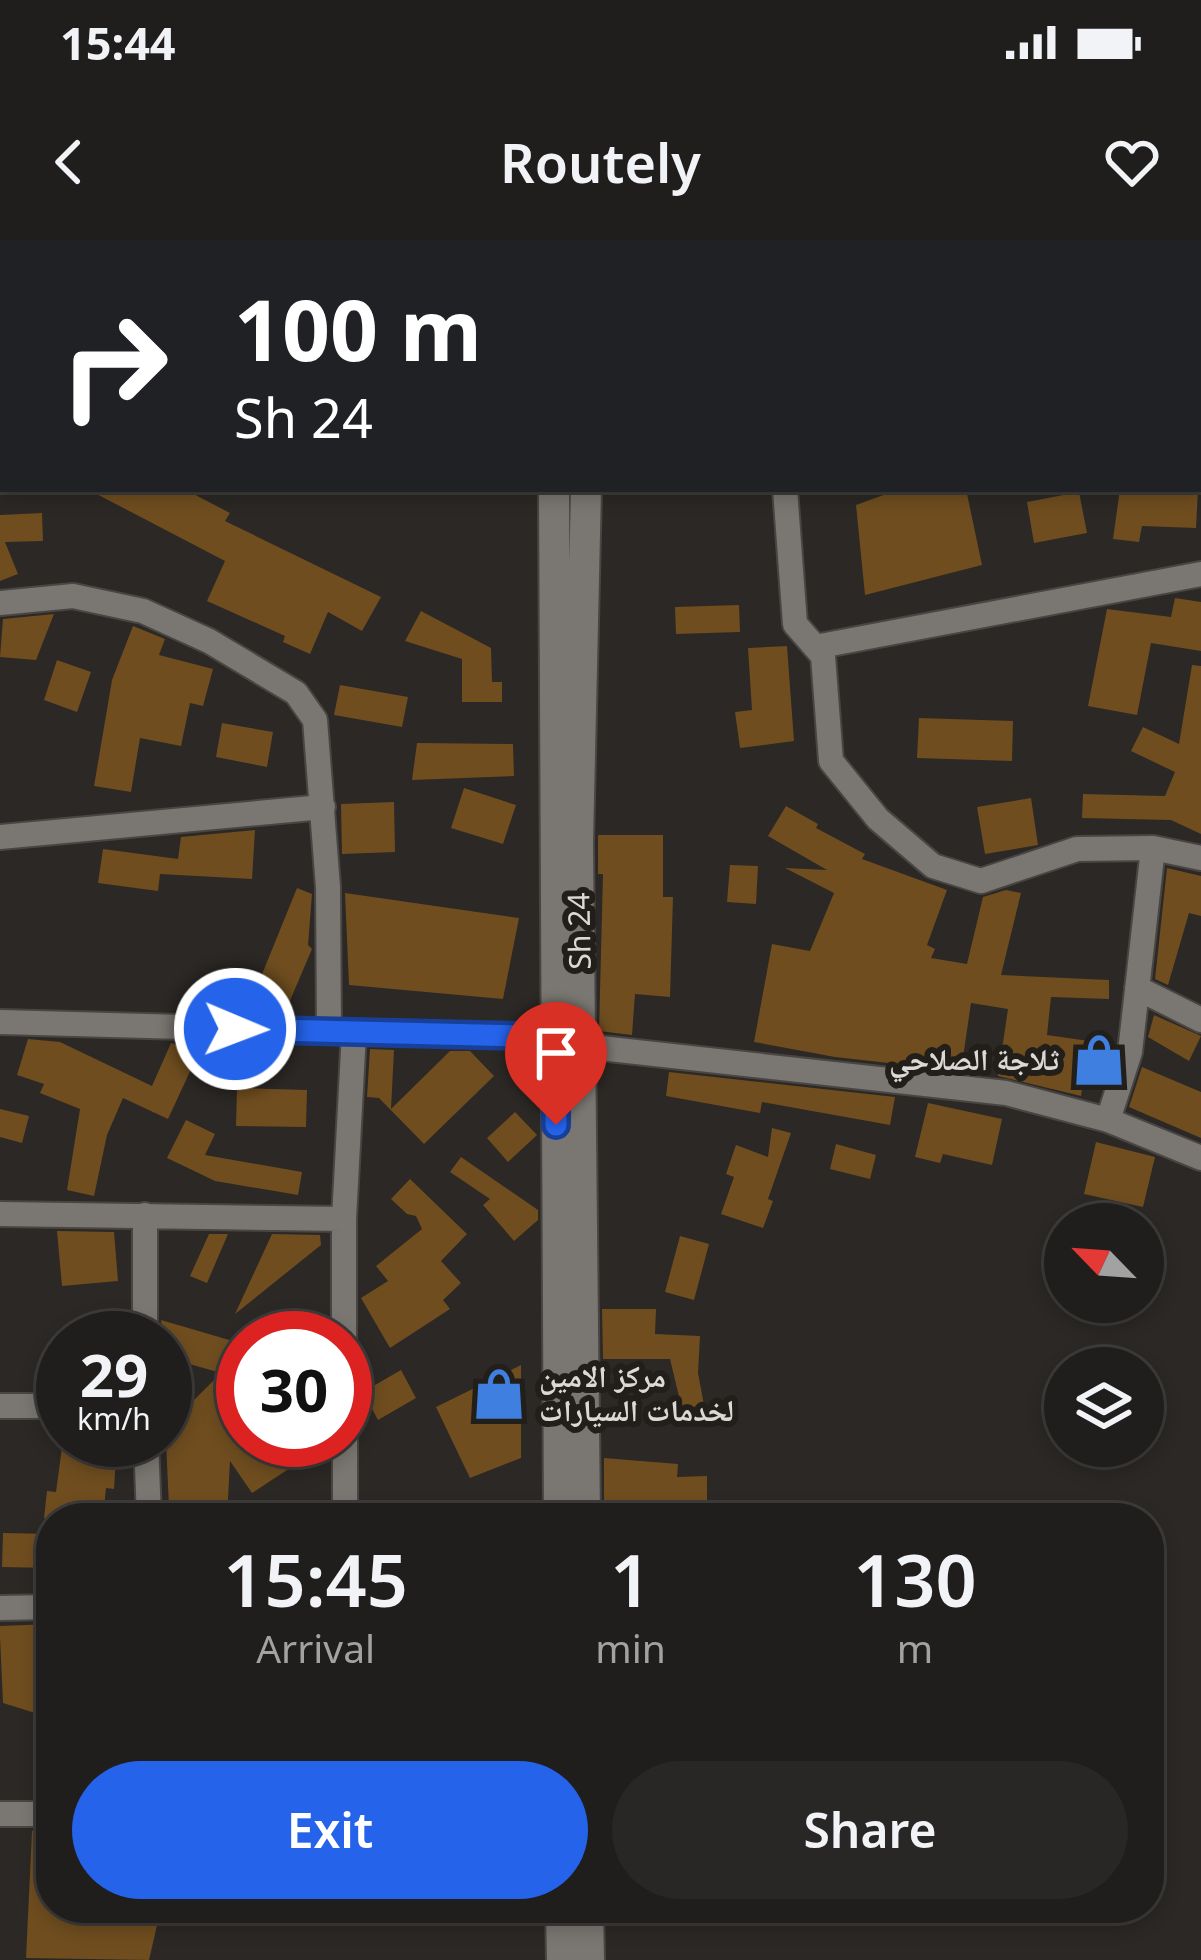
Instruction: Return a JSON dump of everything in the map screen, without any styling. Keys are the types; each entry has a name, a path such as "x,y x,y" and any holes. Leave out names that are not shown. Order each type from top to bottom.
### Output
{"street":[{"name":"Sh 24","path":"554,492 584,1503"},
{"name":"Sh 24","path":"559,1503 586,492"},
{"path":"790,492 795,624 823,656 831,761 878,819 933,866 981,881 1077,849 1153,848 1201,858"},
{"path":"815,647 1201,574"},
{"path":"0,604 73,596 143,611 208,641 296,693 315,720 341,1031 344,1311"},
{"path":"0,837 323,807"},
{"path":"1108,1120 1130,1052 1153,848"},
{"path":"1137,988 1201,1020"},
{"path":"0,1022 569,1041 1006,1093 1108,1120 1201,1158"},
{"path":"0,1214 344,1219"},
{"path":"145,1215 145,1311"},
{"path":"0,1406 36,1406"},
{"path":"147,1467 148,1503"},
{"path":"344,1467 345,1503"},
{"path":"0,1608 36,1607"},
{"path":"0,1814 36,1814"},
{"path":"561,1923 562,1960"},
{"path":"588,1923 589,1960"}],"building":[{"path":"93,492 190,492 230,513 225,521 381,597 362,631 328,612 310,654 283,642 285,636 207,601 225,561"},
{"path":"892,492 967,492 982,565 865,595 856,505"},
{"path":"1079,492 1087,533 1034,543 1027,502"},
{"path":"1120,492 1198,492 1196,528 1142,526 1139,542 1113,539"},
{"path":"42,513 43,541 5,542 18,574 0,581 0,515"},
{"path":"1175,598 1201,602 1201,651 1151,643 1137,715 1088,706 1107,609 1171,617"},
{"path":"739,605 740,632 676,634 675,607"},
{"path":"421,611 491,648 492,682 502,682 502,702 462,702 462,659 405,641"},
{"path":"54,614 36,660 0,657 3,619"},
{"path":"133,626 165,639 159,655 213,669 203,706 190,703 181,746 140,738 131,792 94,786 112,680"},
{"path":"787,646 794,741 740,748 735,712 752,710 748,648"},
{"path":"57,660 91,672 77,712 44,700"},
{"path":"1192,665 1201,666 1201,834 1171,820 1082,818 1083,794 1165,796 1175,772 1131,751 1143,727 1179,744"},
{"path":"340,685 408,697 402,727 334,715"},
{"path":"919,718 1013,721 1012,761 917,758"},
{"path":"222,723 273,732 267,767 216,757"},
{"path":"417,743 513,744 514,776 412,780"},
{"path":"464,788 516,805 503,844 451,828"},
{"path":"1031,798 1038,845 985,854 977,807"},
{"path":"394,802 395,852 342,854 341,804"},
{"path":"786,806 865,854 862,859 947,890 927,945 935,949 931,958 967,964 983,897 1006,890 1021,893 1001,975 1109,980 1109,999 1051,997 1047,1035 1089,1041 1081,1096 998,1076 1008,1009 971,1003 961,1071 835,1057 754,1042 772,944 810,951 834,893 785,868 827,870 768,836"},
{"path":"255,830 252,879 160,874 158,891 98,883 103,849 178,859 181,837"},
{"path":"598,835 663,835 663,897 673,897 670,997 635,994 632,1035 599,1031 603,874 598,874"},
{"path":"730,865 758,866 756,904 727,902"},
{"path":"1167,868 1201,876 1201,916 1189,913 1168,985 1155,979"},
{"path":"297,888 312,894 308,945 312,949 289,1003 256,989"},
{"path":"345,893 519,918 503,999 349,985"},
{"path":"1154,1015 1201,1036 1189,1061 1148,1037"},
{"path":"28,1039 60,1042 152,1086 171,1043 199,1052 168,1119 123,1098 107,1135 94,1196 67,1190 80,1109 40,1093 44,1084 17,1075"},
{"path":"370,1049 394,1050 391,1109 450,1051 470,1051 494,1076 424,1144 379,1098 367,1097"},
{"path":"1142,1067 1201,1092 1201,1138 1129,1107"},
{"path":"669,1072 895,1097 890,1125 762,1102 760,1113 666,1096"},
{"path":"237,1088 307,1090 306,1127 236,1126"},
{"path":"928,1103 1002,1119 992,1165 943,1154 940,1163 915,1157"},
{"path":"0,1109 29,1116 22,1143 0,1137"},
{"path":"515,1112 537,1135 508,1162 487,1138"},
{"path":"186,1120 215,1134 205,1155 302,1172 298,1195 215,1181 167,1158"},
{"path":"772,1128 791,1133 763,1228 721,1214 734,1177 726,1174 736,1145 768,1157"},
{"path":"1096,1142 1155,1157 1144,1203 1084,1194"},
{"path":"836,1144 876,1155 870,1179 830,1169"},
{"path":"461,1157 538,1210 538,1220 514,1241 483,1205 490,1199 450,1172"},
{"path":"410,1179 467,1234 441,1261 461,1283 443,1300 450,1309 390,1348 361,1298 388,1281 376,1266 422,1229 416,1216 391,1199"},
{"path":"57,1231 114,1232 118,1281 62,1286"},
{"path":"209,1234 228,1234 207,1283 190,1276"},
{"path":"272,1234 320,1235 321,1245 236,1311"},
{"path":"680,1236 709,1244 694,1300 665,1292"},
{"path":"602,1309 656,1309 655,1334 700,1336 698,1373 704,1405 682,1409 670,1359 603,1359"},
{"path":"192,1329 216,1336 216,1372 192,1365"},
{"path":"521,1365 521,1458 470,1478 436,1407"},
{"path":"401,1370 416,1398 378,1420 372,1409 372,1387"},
{"path":"216,1378 216,1467 230,1467 228,1503 169,1503 167,1467 192,1467 192,1402"},
{"path":"604,1458 678,1464 677,1477 707,1476 707,1503 604,1503"},
{"path":"59,1467 115,1467 114,1489 106,1488 104,1503 46,1503 47,1491 56,1492"},
{"path":"234,1467 292,1467 252,1493"},
{"path":"3,1533 36,1534 36,1568 2,1567"},
{"path":"36,1625 36,1713 3,1703 0,1626"},
{"path":"32,1831 36,1831 36,1923 158,1923 149,1960 26,1958"}],"place":[{"name":"ثلاجة الصلاحي","path":"1099,1060"},
{"name":"مركز الامين لخدمات السيارات","path":"499,1394"}],"route":[{"path":"235,1029 556,1037 556,1125"}]}
